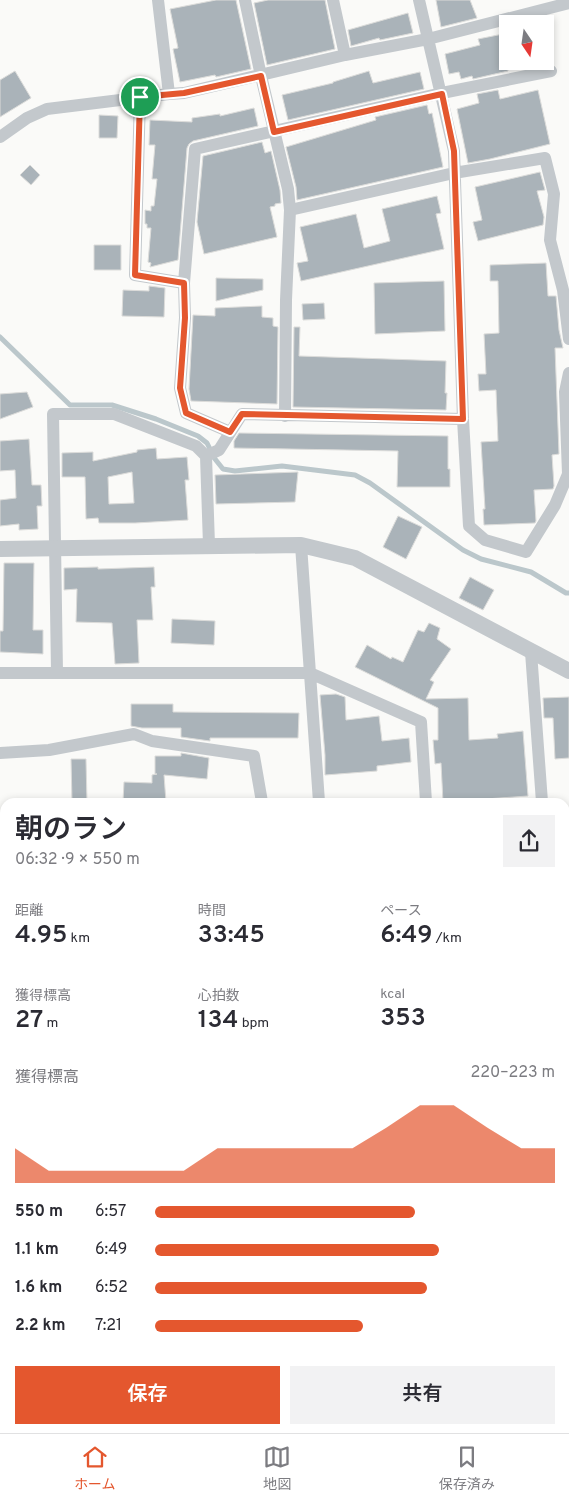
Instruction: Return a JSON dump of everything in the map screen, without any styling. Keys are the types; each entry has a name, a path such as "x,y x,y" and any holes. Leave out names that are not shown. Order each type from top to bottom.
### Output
{"street":[{"path":"158,0 169,94"},
{"path":"245,0 288,189 290,210 286,300 285,416"},
{"path":"333,0 345,56"},
{"path":"419,0 454,151 463,419 469,526 485,540 526,552 555,505 568,474 565,392 569,373"},
{"path":"0,137 27,118 47,109 184,93 428,39 569,3"},
{"path":"230,432 186,413 180,388 185,318 184,283 195,149 551,71"},
{"path":"140,97 135,275 184,283"},
{"path":"290,210 454,174 545,158 554,194 550,240 562,290 569,339"},
{"path":"57,672 53,414 114,414 196,446 206,456 208,545"},
{"path":"206,456 219,450 242,414 463,419"},
{"path":"301,545 319,798"},
{"path":"0,549 301,545 355,558 569,672"},
{"path":"531,652 542,798"},
{"path":"0,673 310,673 421,722 426,798"},
{"path":"0,753 49,750 134,734 152,741 254,756 261,798"}],"building":[{"path":"216,0 236,0 251,69 216,77 215,75 180,82 173,49 178,48 170,9"},
{"path":"268,0 325,0 335,49 267,65 254,3"},
{"path":"436,0 470,0 477,18 441,27"},
{"path":"408,13 413,33 380,40 379,38 351,46 348,30"},
{"path":"499,35 499,70 508,71 473,79 472,76 461,79 459,72 449,74 445,54 480,45 478,39"},
{"path":"15,71 31,98 0,117 0,80"},
{"path":"369,71 373,83 420,72 424,89 288,120 282,95 333,83"},
{"path":"498,90 500,99 538,90 550,144 468,163 457,109 479,103 477,94"},
{"path":"427,105 429,114 432,113 443,167 297,200 296,187 286,147 376,120 375,117"},
{"path":"254,108 258,126 193,141 189,144 187,148 178,260 150,267 151,263 148,262 151,228 147,228 147,224 145,224 145,210 151,211 151,206 154,206 157,179 152,179 155,145 149,145 150,120 192,122 192,118 220,114 220,116"},
{"path":"99,115 118,116 117,138 99,138"},
{"path":"262,142 265,153 271,151 280,190 281,203 270,207 277,237 204,254 197,222 203,156"},
{"path":"30,165 40,175 31,185 20,175"},
{"path":"540,172 545,190 537,191 544,217 543,225 478,241 473,222 482,220 475,187"},
{"path":"437,196 441,213 436,214 444,249 301,281 297,263 308,261 300,227 356,214 364,248 390,241 382,209"},
{"path":"94,245 121,245 121,270 94,270"},
{"path":"546,263 548,296 556,296 559,330 563,348 555,348 559,454 552,455 554,486 553,489 534,490 535,523 484,525 483,509 485,509 481,442 498,441 496,390 479,391 478,374 486,374 484,334 499,333 498,281 490,281 490,265"},
{"path":"216,278 263,279 263,290 216,301"},
{"path":"444,281 445,331 375,334 374,283"},
{"path":"149,286 165,288 164,317 122,316 123,290 149,291"},
{"path":"324,303 325,319 303,320 302,304"},
{"path":"262,306 262,317 273,318 273,326 278,327 277,404 191,401 189,389 193,315 215,316 215,308"},
{"path":"294,327 300,327 299,356 446,361 446,410 293,407"},
{"path":"27,392 33,407 0,419 0,394"},
{"path":"239,433 448,436 450,487 397,487 398,451 234,448 234,441"},
{"path":"29,439 32,485 41,485 42,506 37,506 38,529 19,530 19,524 0,526 0,500 16,498 15,470 0,471 0,441"},
{"path":"156,448 157,459 187,457 189,480 185,480 188,520 99,523 98,518 86,519 85,477 62,477 62,453 93,452 93,461 137,452 137,450","holes":["132,472 134,503 109,504 108,477"]},
{"path":"298,472 295,502 216,504 215,475"},
{"path":"398,516 422,527 406,559 383,547"},
{"path":"4,563 34,563 33,630 43,630 43,654 0,652 0,631 3,631"},
{"path":"98,567 98,569 154,567 155,587 151,587 153,620 137,620 139,663 115,664 112,623 76,622 77,589 64,590 64,568"},
{"path":"470,577 494,590 483,610 459,598"},
{"path":"172,619 215,621 214,645 171,643"},
{"path":"429,623 440,628 437,639 451,649 430,680 434,682 426,699 468,698 469,740 498,738 497,734 523,731 528,796 443,798 441,763 435,764 433,740 438,740 438,708 355,667 367,645 391,659 392,657 403,662 418,630 424,632"},
{"path":"336,694 345,697 346,720 379,716 382,741 409,738 411,762 377,766 377,771 325,775 320,695"},
{"path":"569,697 569,758 555,759 553,718 544,718 543,698"},
{"path":"131,704 173,704 173,712 299,713 298,738 210,738 210,741 181,737 181,728 142,728 131,726"},
{"path":"181,753 209,758 207,779 164,775 166,798 123,798 124,782 152,783 152,775 157,774 155,774 155,756 181,756"},
{"path":"71,759 86,759 87,798 72,798"}],"waterway":[{"path":"0,337 70,405 112,405 156,419 198,436 207,443 215,459 223,469 235,471 282,466 355,475 370,483 463,550 481,559 531,572 569,593"}],"route":[{"path":"261,76 274,132 442,94 454,151 463,419 242,414 230,432 186,413 180,388 185,318 184,283 135,275 140,97 184,93 261,76"}]}
